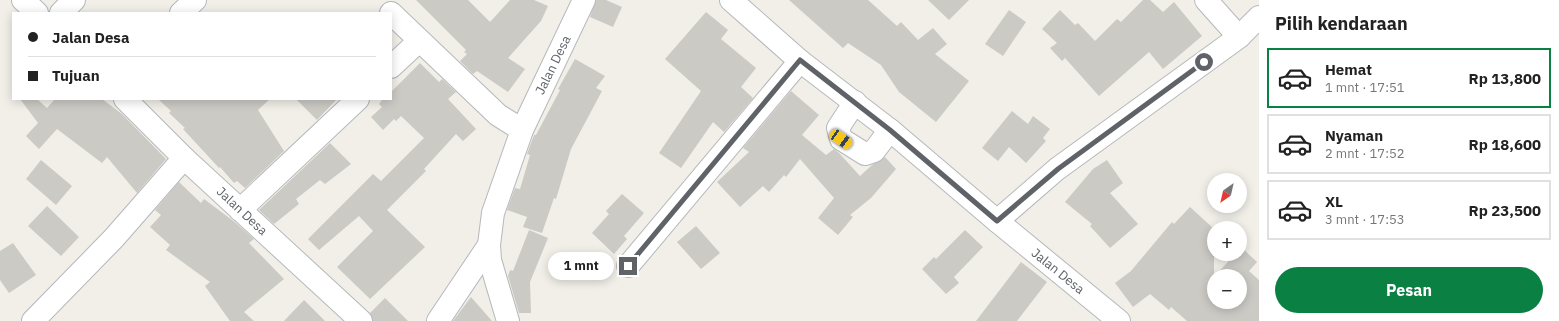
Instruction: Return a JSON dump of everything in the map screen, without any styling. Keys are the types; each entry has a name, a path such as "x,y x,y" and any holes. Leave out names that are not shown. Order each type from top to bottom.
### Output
{"street":[{"path":"23,0 35,12"},
{"path":"62,12 74,0"},
{"path":"182,12 195,0"},
{"path":"379,0 390,12"},
{"name":"Jalan Desa","path":"508,321 494,276 489,245 493,213 522,130 584,0"},
{"name":"Jalan Desa","path":"731,0 800,60 890,130 997,221 1119,321"},
{"path":"1206,0 1239,37"},
{"path":"392,14 498,115 522,130"},
{"path":"997,221 1058,169 1239,37 1259,17"},
{"path":"392,66 419,41"},
{"path":"628,266 800,60"},
{"name":"Jalan Desa","path":"126,100 184,158 361,321"},
{"path":"240,210 357,100"},
{"path":"855,102 838,128 841,139 861,153 868,154 874,151 890,130"},
{"path":"33,321 114,238 184,158"},
{"name":"Jalan Desa","path":"438,321 489,245"}],"building":[{"path":"416,0 468,0 490,22 510,0 534,0 548,6 541,21 508,58 525,69 508,92 477,71 473,74 460,61 467,54 464,52 466,50"},
{"path":"596,0 606,0 622,7 613,27 590,17"},
{"path":"789,0 868,0 897,26 901,22 918,40 933,28 947,44 935,54 969,81 936,122 899,92 881,65 848,43 843,48"},
{"path":"928,0 969,0 949,20"},
{"path":"1143,0 1150,0 1163,12 1174,2 1202,36 1163,69 1149,52 1099,96 1065,58 1062,61 1050,48 1057,43 1042,29 1060,10 1075,25 1078,23 1095,41 1117,19 1121,22"},
{"path":"1009,10 1026,22 1003,56 985,44"},
{"path":"706,12 728,30 721,39 756,68 741,87 753,98 724,132 713,122 681,168 659,153 701,91 665,59"},
{"path":"575,59 605,76 596,88 602,91 571,149 556,199 554,198 542,233 523,227 527,217 507,210 515,188 520,189 530,155 527,154 534,135 536,135 560,90 558,89"},
{"path":"420,63 439,82 442,79 456,92 448,99 476,129 463,141 456,134 424,169 426,171 387,210 425,247 370,299 337,267 373,231 359,216 319,250 308,239 373,174 381,181 424,138 401,116 396,121 394,119 383,130 371,117 382,107 379,104 382,100 392,100 392,91"},
{"path":"791,91 819,115 802,135 826,155 834,149 860,176 872,165 885,157 896,169 871,198 850,215 853,217 838,235 818,218 834,198 800,159 786,177 784,175 769,192 763,186 740,207 717,182 749,152 743,148"},
{"path":"21,100 38,100 47,108 54,100 103,100 122,114 166,159 137,193 107,157 102,163 57,129 39,149 26,136 38,123"},
{"path":"159,100 269,100 258,110 284,151 245,188 237,181 234,183 220,167 219,168 183,129 185,128 169,113 171,111"},
{"path":"297,100 336,100 317,120"},
{"path":"1012,111 1028,124 1033,116 1050,129 1043,138 1046,141 1026,163 1009,147 998,161 982,148"},
{"path":"330,143 351,164 325,184 320,180 296,199 299,204 274,224 259,210"},
{"path":"41,160 72,186 56,205 26,179"},
{"path":"1107,160 1123,183 1110,193 1138,224 1110,248 1090,226 1092,224 1065,202 1093,169"},
{"path":"179,182 201,203 204,199 236,223 254,239 249,243 284,279 244,312 254,321 230,321 205,286 210,282 166,250 170,245 150,227 161,215 155,210"},
{"path":"622,194 644,213 624,236 627,239 614,254 592,233 609,214 606,211"},
{"path":"47,206 79,237 61,256 28,226"},
{"path":"1190,207 1207,223 1207,261 1214,261 1214,269 1207,269 1207,309 1247,309 1247,269 1221,269 1229,261 1247,261 1247,253 1257,262 1249,271 1259,280 1259,321 1187,321 1171,307 1169,310 1150,294 1133,307 1115,283 1131,271 1172,222 1174,224"},
{"path":"696,226 720,253 701,269 677,242"},
{"path":"529,230 548,238 530,282 531,313 519,313 508,276 510,270 513,271"},
{"path":"965,230 983,247 954,277 959,283 946,294 922,269 934,257 936,259"},
{"path":"13,243 36,275 9,293 0,280 0,251"},
{"path":"1021,262 1047,282 1017,321 976,321"},
{"path":"471,297 492,321 453,321"},
{"path":"385,298 408,321 373,321 370,313"},
{"path":"304,300 325,321 284,321"}],"route":[{"path":"628,266 800,60 890,130 997,221 1058,169 1204,62"}]}
